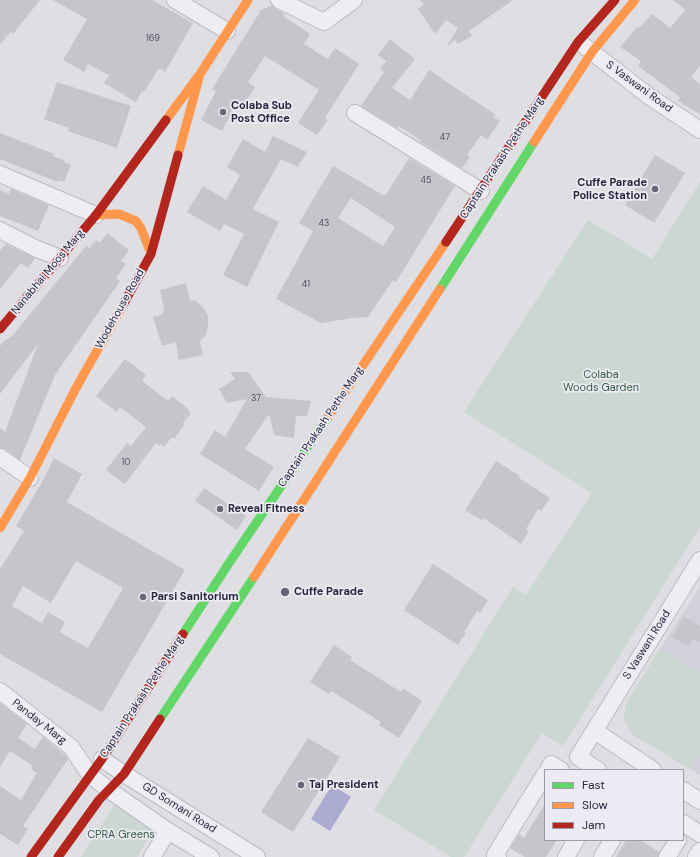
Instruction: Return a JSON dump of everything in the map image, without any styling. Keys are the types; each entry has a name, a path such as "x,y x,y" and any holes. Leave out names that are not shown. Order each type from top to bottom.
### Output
{"main road":[{"path":"200,74 248,0"},
{"name":"Captain Prakash Pethe Marg","path":"58,857 99,800 124,774 253,579 324,461 592,52 635,0"},
{"name":"Captain Prakash Pethe Marg","path":"31,857 102,759 229,563 302,461 578,42 610,2"},
{"name":"Nanabhai Moos Marg","path":"0,329 96,215 200,74"},
{"name":"Wodehouse Road","path":"0,528 30,478 76,388 151,254 200,74"},
{"path":"96,215 119,214 136,221 141,228 151,254"}],"street":[{"path":"175,0 227,31"},
{"path":"279,0 324,22 354,0"},
{"name":"S Vaswani Road","path":"578,42 650,97 700,130"},
{"path":"355,113 481,191"},
{"path":"0,174 96,215"},
{"path":"0,230 37,249 60,258"},
{"path":"0,457 30,478"},
{"name":"S Vaswani Road","path":"574,764 700,560"},
{"name":"Panday Marg","path":"0,691 71,747 90,775 109,790"},
{"path":"595,731 652,769"},
{"name":"GD Somani Road","path":"102,759 257,857"},
{"path":"548,769 551,764 559,769"},
{"path":"574,764 594,769"},
{"path":"498,857 495,855 544,776"},
{"name":"GD Somani Road","path":"109,790 211,857"},
{"path":"684,791 700,801"},
{"path":"152,857 168,830"},
{"path":"566,857 575,841"},
{"path":"602,857 611,841"},
{"path":"667,857 677,841"},
{"path":"696,857 700,851"}],"shaded area":[{"path":"700,586 700,775 632,734 624,718 627,701"}],"green space":[{"name":"Colaba Woods Garden","path":"700,182 700,527 563,746 542,733 464,857 451,857 374,810 513,587 526,595 592,493 464,412 588,220 652,259"},
{"path":"660,649 700,672 700,753 690,769 632,734 624,718 627,701"},
{"name":"CPRA Greens","path":"114,805 154,829 137,857 81,857"}],"water":[{"path":"332,785 351,797 330,831 311,819"}],"building":[{"path":"0,0 40,0 13,34 10,32 0,45"},
{"path":"53,0 152,0 193,23 165,72 159,68 136,102 104,83 109,75 88,64 84,72 63,60 87,19"},
{"path":"420,0 513,0 469,31 472,36 458,44 455,40 446,47 458,28 446,20 435,34 418,9 424,5"},
{"path":"673,0 700,0 700,66 691,77 700,84 700,114 678,101 680,97 638,66 641,61 620,47 637,27 639,28 652,14 670,28 685,10"},
{"path":"272,6 285,14 283,16 309,33 309,37 304,44 328,59 335,48 359,64 325,118 328,120 317,135 298,123 319,90 265,56 248,82 255,87 243,107 236,103 222,131 201,120 216,91 212,89 261,10"},
{"path":"390,39 415,59 392,88 410,100 429,70 496,115 494,117 500,121 487,140 481,135 467,155 470,157 462,168 419,141 420,140 399,126 397,128 361,106 384,72 380,69 386,61 378,55"},
{"path":"57,82 131,106 117,148 68,131 69,128 44,119"},
{"path":"0,133 54,154 53,156 64,160 64,162 71,165 64,182 58,180 58,182 0,159"},
{"path":"273,136 307,152 298,167 281,159 253,209 279,222 247,287 223,275 244,234 224,224 220,231 187,212 203,186 226,200 240,175 227,167 243,139 265,152"},
{"name":"Cuffe Parade Police Station","path":"655,155 685,173 654,223 625,205"},
{"path":"409,158 455,186 396,282 393,280 368,317 321,323 276,299 313,231 299,223 333,166 385,196","holes":["351,198 395,227 383,246 338,218"]},
{"path":"11,189 49,205 38,231 0,216 0,190 9,194"},
{"path":"107,233 129,250 121,261 126,264 116,278 120,281 55,375 20,460 5,449 0,448 0,428 5,432 38,344 0,394 0,346 4,341 12,336 86,246 89,248 96,240 100,243"},
{"path":"6,244 35,258 28,268 21,263 0,289 0,250"},
{"path":"186,283 190,300 196,301 203,307 208,316 208,326 206,335 200,341 203,355 179,360 176,342 162,346 153,317 161,315 164,309 160,290"},
{"path":"125,359 146,375 142,381 168,401 172,396 191,413 183,423 184,425 174,439 172,437 164,447 161,444 159,446 156,443 125,484 106,470 127,443 131,446 146,427 120,407 117,412 96,396"},
{"path":"230,372 248,372 266,397 311,401 307,416 296,416 294,438 274,435 269,414 245,449 274,467 259,491 200,454 215,430 225,437 247,399 227,403 219,389 235,379"},
{"name":"Parsi Sanitorium","path":"54,458 82,474 67,502 185,570 102,712 0,654 0,569 24,531 16,526 41,484","holes":["76,561 123,588 88,648 60,632 65,622 48,612 42,623 12,606 23,586 51,603"]},
{"path":"496,461 550,498 541,511 538,509 526,529 529,531 521,544 484,518 483,521 465,510"},
{"name":"Reveal Fitness","path":"204,488 246,516 237,530 195,501"},
{"path":"433,564 488,600 480,613 477,611 458,645 404,610"},
{"path":"684,616 700,626 700,642 693,639 689,647 672,637"},
{"path":"334,645 352,657 350,660 401,692 403,688 422,701 399,738 379,725 381,722 331,691 329,694 310,682"},
{"path":"0,703 27,724 18,738 35,749 43,737 68,759 23,826 28,829 18,845 0,834 0,786 21,800 37,773 31,769 33,766 10,751 0,767"},
{"name":"Taj President","path":"308,738 340,757 293,832 261,812"},
{"path":"544,806 544,841 556,841 546,857 525,857 510,848 519,834 524,838"},
{"path":"625,841 642,841 659,852 658,857 616,857"}],"traffic: fast":[{"path":"440,289 534,142"},
{"path":"183,634 328,417"},
{"path":"160,719 254,577"}],"traffic: slow":[{"path":"166,120 200,74 248,0"},
{"path":"534,142 592,52 635,0"},
{"path":"178,155 200,74"},
{"path":"96,215 119,214 136,221 141,228 151,254"},
{"path":"328,417 446,242"},
{"path":"254,577 440,289"},
{"path":"0,528 30,478 76,388 124,303"}],"traffic: jam":[{"path":"446,242 578,42 615,0"},
{"path":"0,329 96,215 166,120"},
{"path":"124,303 151,254 178,155"},
{"path":"31,857 102,759 183,634"},
{"path":"58,857 99,800 124,774 160,719"}],"place":[{"name":"Colaba Sub Post Office","path":"223,112"},
{"name":"Cuffe Parade Police Station","path":"655,189"},
{"name":"Reveal Fitness","path":"220,509"},
{"name":"Cuffe Parade","path":"285,592"},
{"name":"Parsi Sanitorium","path":"143,597"},
{"name":"Taj President","path":"301,785"}]}
